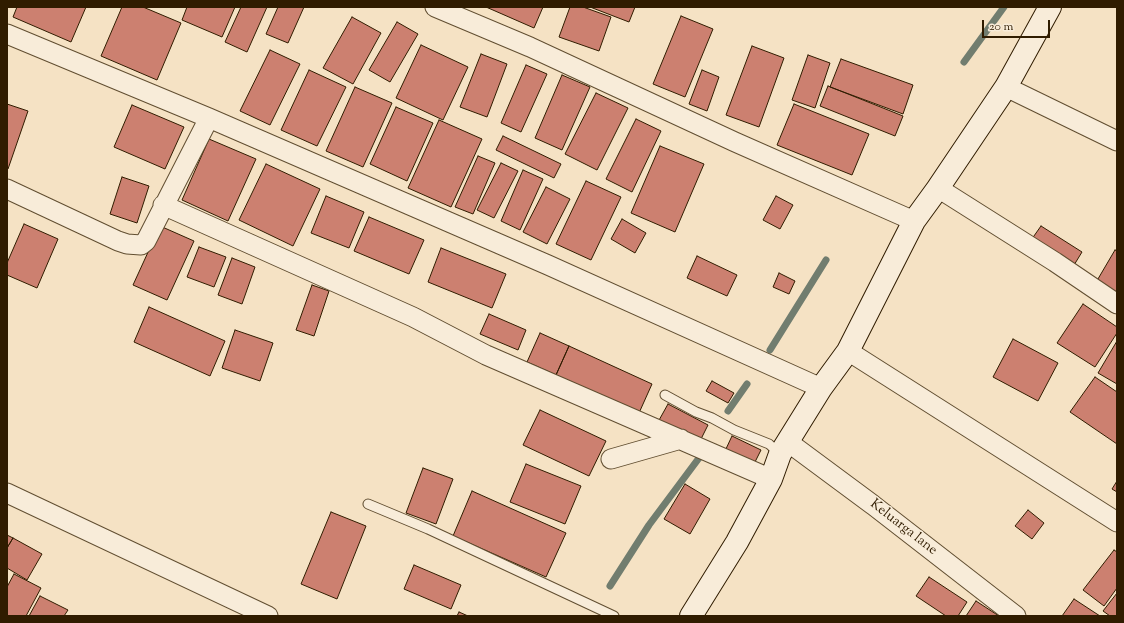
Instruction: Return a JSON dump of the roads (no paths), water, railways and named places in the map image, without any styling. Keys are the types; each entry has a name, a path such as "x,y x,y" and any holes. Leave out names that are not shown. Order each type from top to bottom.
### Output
{"street":[{"path":"435,7 530,47 735,142 914,221"},
{"path":"691,616 737,542 771,479 784,448 821,388 848,351 914,221 1006,87 1050,7"},
{"path":"7,34 209,118 541,262 821,388"},
{"path":"1006,87 1117,141"},
{"path":"7,189 118,241 141,245 146,241 209,118"},
{"path":"938,188 1055,262 1117,304"},
{"path":"164,205 413,317 486,355 771,479"},
{"path":"848,351 1117,522"},
{"path":"611,459 681,439"},
{"name":"Keluarga lane","path":"784,448 873,504 1016,616"},
{"path":"7,493 268,616"}],"lane":[{"path":"665,395 734,430 769,444 784,448"},
{"path":"368,504 428,529 614,616"}],"waterway":[{"path":"964,62 1004,7"},
{"path":"770,350 826,260"},
{"path":"728,411 747,384"},
{"path":"610,586 649,525 699,458"}]}
